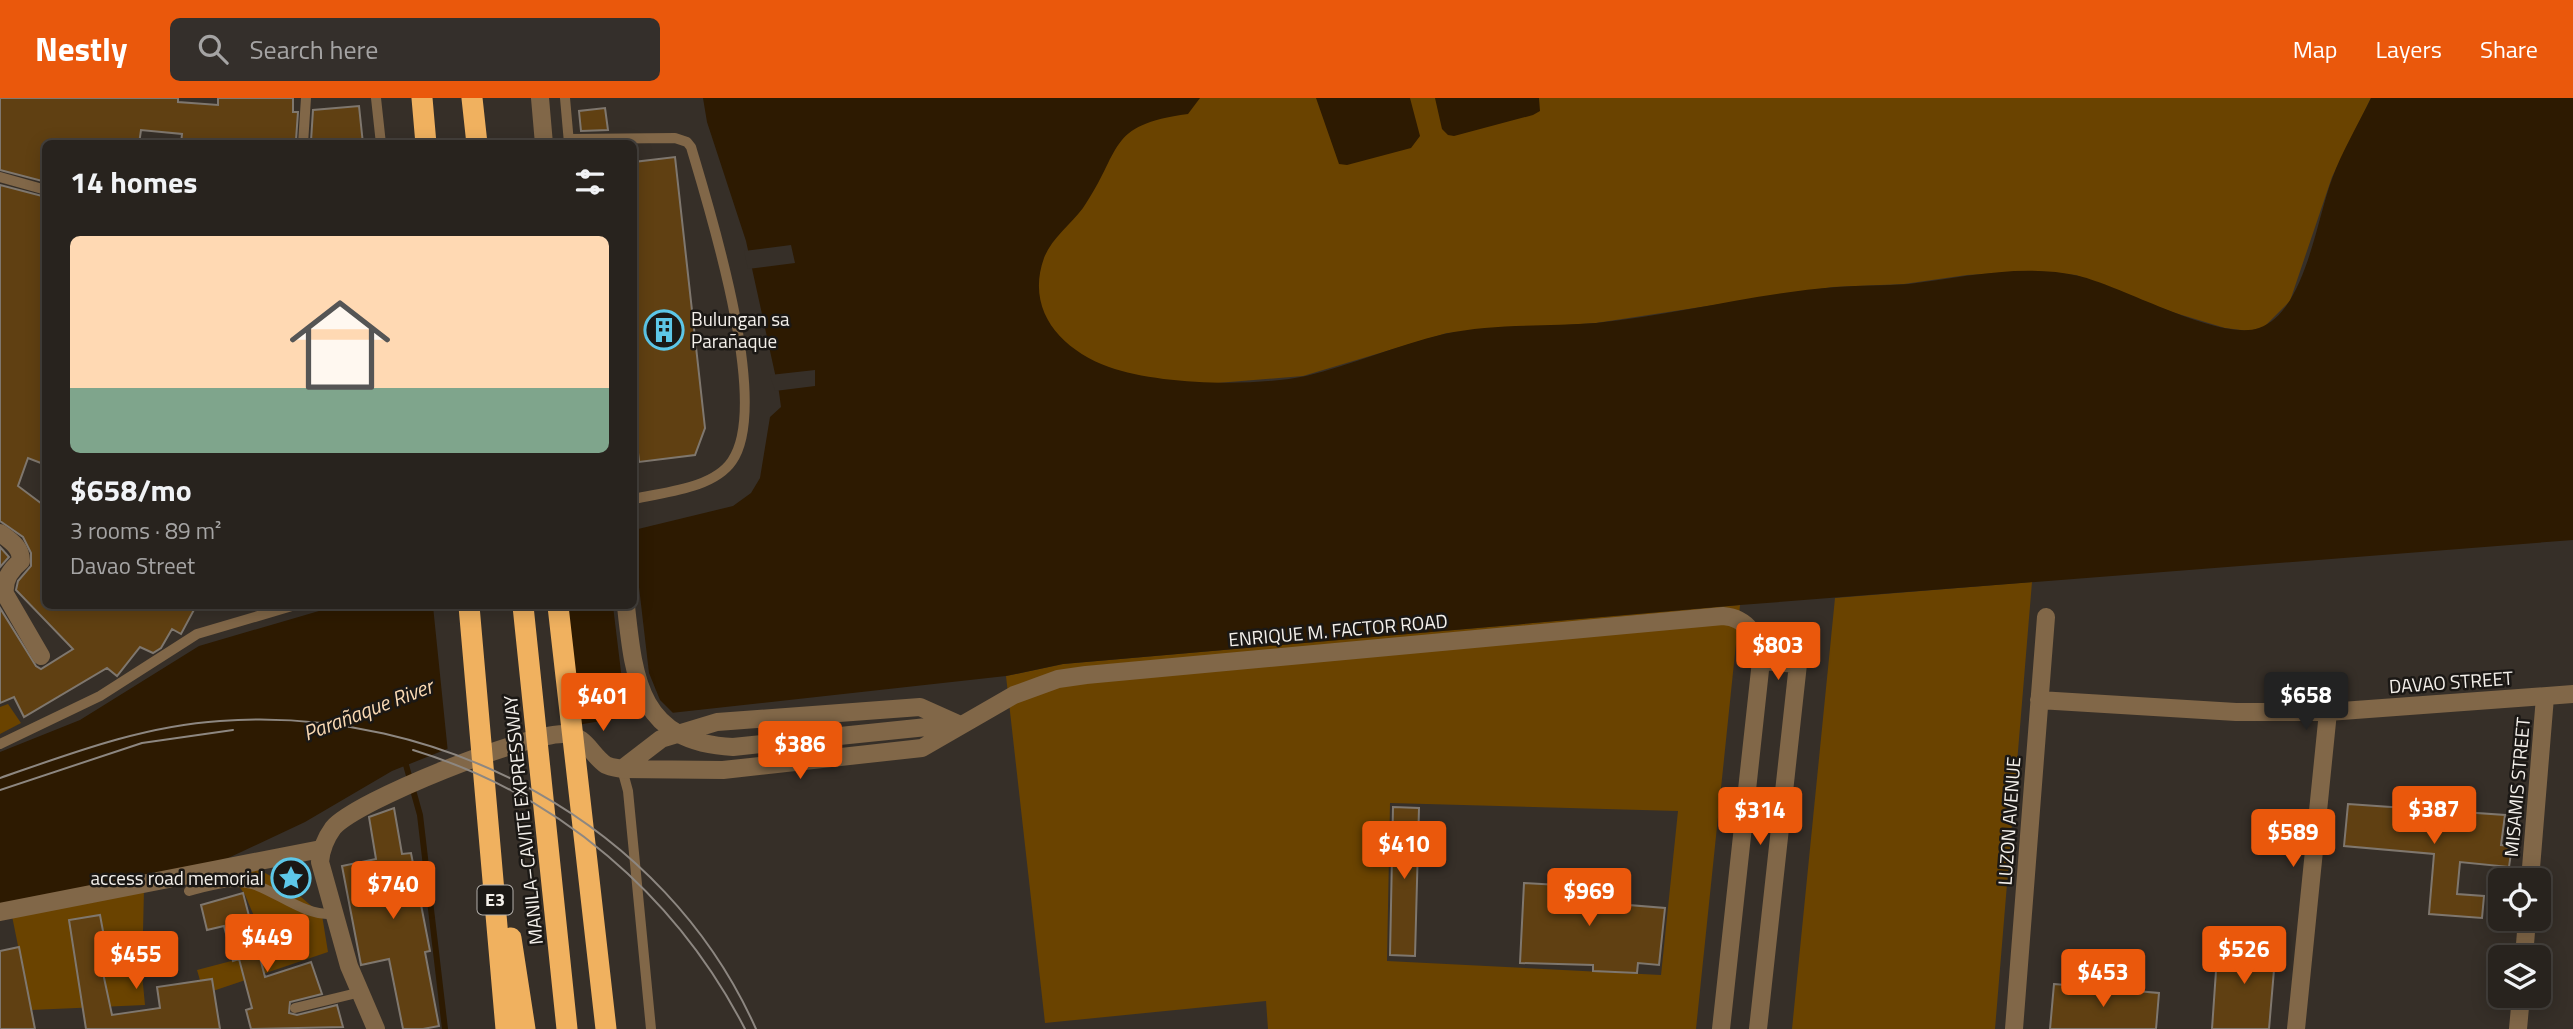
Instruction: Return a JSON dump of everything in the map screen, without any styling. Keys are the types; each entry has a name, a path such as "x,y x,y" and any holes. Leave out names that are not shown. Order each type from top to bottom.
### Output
{"highway":[{"path":"422,98 426,140"},
{"path":"472,98 477,140"},
{"name":"MANILA–CAVITE EXPRESSWAY","path":"469,609 506,1029"},
{"name":"MANILA–CAVITE EXPRESSWAY","path":"523,609 567,1029"},
{"path":"558,609 606,1029"},
{"path":"484,770 525,1029"}],"street":[{"path":"540,98 544,140"},
{"path":"0,533 15,544 21,555 21,561 10,570 4,585 5,594 41,656"},
{"path":"626,609 636,677 648,708 682,737 698,744 733,747 959,724"},
{"name":"ENRIQUE M. FACTOR ROAD","path":"622,769 723,770 922,748 993,704 1034,686 1086,675 1731,616 1743,622 1754,634 1761,662"},
{"name":"LUZON AVENUE","path":"2014,1029 2046,617"},
{"path":"1721,1029 1761,662 1798,664 1758,1029"},
{"name":"DAVAO STREET","path":"2039,700 2222,712 2329,712 2573,694"},
{"name":"MISAMIS STREET","path":"2531,868 2545,697"},
{"path":"374,1029 349,966 320,862 321,849 334,828 384,796 426,776 546,737 569,735 583,740 606,764 622,769 661,739 717,722 920,707 959,724"},
{"path":"2296,1029 2329,712"},
{"path":"0,912 321,849"},
{"path":"2518,1029 2520,1008"}],"lane":[{"path":"303,140 306,98"},
{"path":"376,98 381,140"},
{"path":"565,98 569,140"},
{"path":"605,140 676,138 687,142 691,147 711,215 738,334 744,395 742,424 732,461 720,473 703,482 637,498"},
{"path":"0,177 42,189"},
{"path":"0,744 100,696 197,634 282,609"},
{"path":"622,769 628,791 651,1029"},
{"path":"189,891 225,882 256,885 322,915 334,914"},
{"path":"295,1007 361,992"}],"shaded area":[{"path":"916,98 2371,98 2332,177 2290,301 2264,327 2249,331 2225,328 2172,312 2076,275 2035,271 1967,275 1904,284 1833,287 1596,323 1447,333 1303,376 1047,397"},
{"path":"2032,582 1995,1029 1792,1029 1835,598"},
{"path":"1740,605 1696,1029 1268,1029 1266,1001 1045,1023 1006,676 1063,664","holes":["1390,803 1678,811 1661,975 1387,961"]},
{"path":"8,704 21,723 0,734 0,707"},
{"path":"256,868 287,885 322,915 328,952 204,994 197,970 269,951 245,895 228,870"},
{"path":"144,889 142,974 145,1005 31,1010 12,916"}],"water":[{"name":"Parañaque River","path":"703,98 1200,98 1188,114 1142,125 1119,143 1083,208 1047,251 1039,277 1040,295 1052,326 1063,339 1092,360 1154,378 1234,383 1306,376 1426,339 1463,331 1596,323 1807,290 1909,284 2016,271 2058,272 2079,276 2220,327 2242,330 2259,328 2275,319 2288,304 2298,285 2336,169 2371,98 2573,98 2573,540 1740,605 1063,664 1006,676 607,720 457,745 392,771 305,822 224,860 0,905 0,752 80,720 199,646 326,609 637,609 637,529 733,506 751,493 760,478 770,417 781,407 746,241 707,122"},
{"path":"1316,98 1410,98 1420,136 1411,148 1347,165 1339,164"},
{"path":"1435,98 1539,98 1540,111 1454,136 1448,135 1442,129"}],"pier":[{"path":"791,245 795,263 748,269 744,251"},
{"path":"815,370 815,386 775,391 770,375"},
{"path":"637,570 649,673 660,700 677,717 641,720 627,698 622,680 613,609 637,609"},
{"path":"433,609 567,609 580,728 448,753"}],"building":[{"path":"0,98 178,98 178,102 218,105 218,98 293,98 293,112 298,112 296,140 181,140 182,134 141,130 140,140 42,140 42,181 0,170"},
{"path":"359,106 363,140 311,140 313,110"},
{"path":"605,108 608,130 581,131 579,111"},
{"name":"Bulungan sa Parañaque","path":"675,157 705,428 695,455 639,462 637,443 637,162"},
{"path":"0,185 42,196 42,463 28,458 18,486 42,504 42,609 194,609 181,634 172,629 161,648 153,653 140,647 117,676 107,668 24,717 14,697 0,703 0,608 36,666 41,669 73,649 16,590 18,581 31,566 31,553 23,537 0,521"},
{"path":"0,547 9,557 0,567"},
{"path":"2348,804 2505,815 2501,845 2512,846 2509,867 2460,862 2457,894 2484,896 2482,918 2429,914 2434,854 2344,846"},
{"path":"1393,807 1419,808 1415,956 1390,955"},
{"path":"394,808 402,854 411,853 430,951 425,952 439,1026 423,1029 403,1029 389,959 361,965 342,866 376,859 369,817"},
{"path":"1524,883 1630,889 1629,905 1665,908 1659,965 1638,963 1637,973 1593,971 1593,965 1520,963"},
{"path":"243,893 265,977 311,962 322,994 290,1002 289,1013 297,1015 337,1005 343,1027 251,1029 246,1010 252,1008 239,959 233,961 224,926 207,930 201,905"},
{"path":"100,915 108,958 100,959 112,1015 160,1008 157,987 212,979 220,1029 86,1029 69,920"},
{"path":"2218,942 2276,946 2269,1029 2212,1029"},
{"path":"19,947 35,1029 0,1029 0,951"},
{"path":"2054,984 2159,993 2156,1029 2050,1029"}],"waterway":[{"path":"406,765 420,815 445,1029"}],"tram line":[{"path":"0,778 81,750 163,728 220,721 302,721 384,734 462,757 536,792 604,837 665,892 716,956 756,1029"},
{"path":"0,790 142,743 233,730"},
{"path":"413,750 466,769 516,793 564,822 608,856 648,893 684,935 717,980 745,1029"}],"place":[{"name":"Bulungan sa Parañaque","path":"664,330"},
{"name":"access road memorial","path":"291,878"}]}
